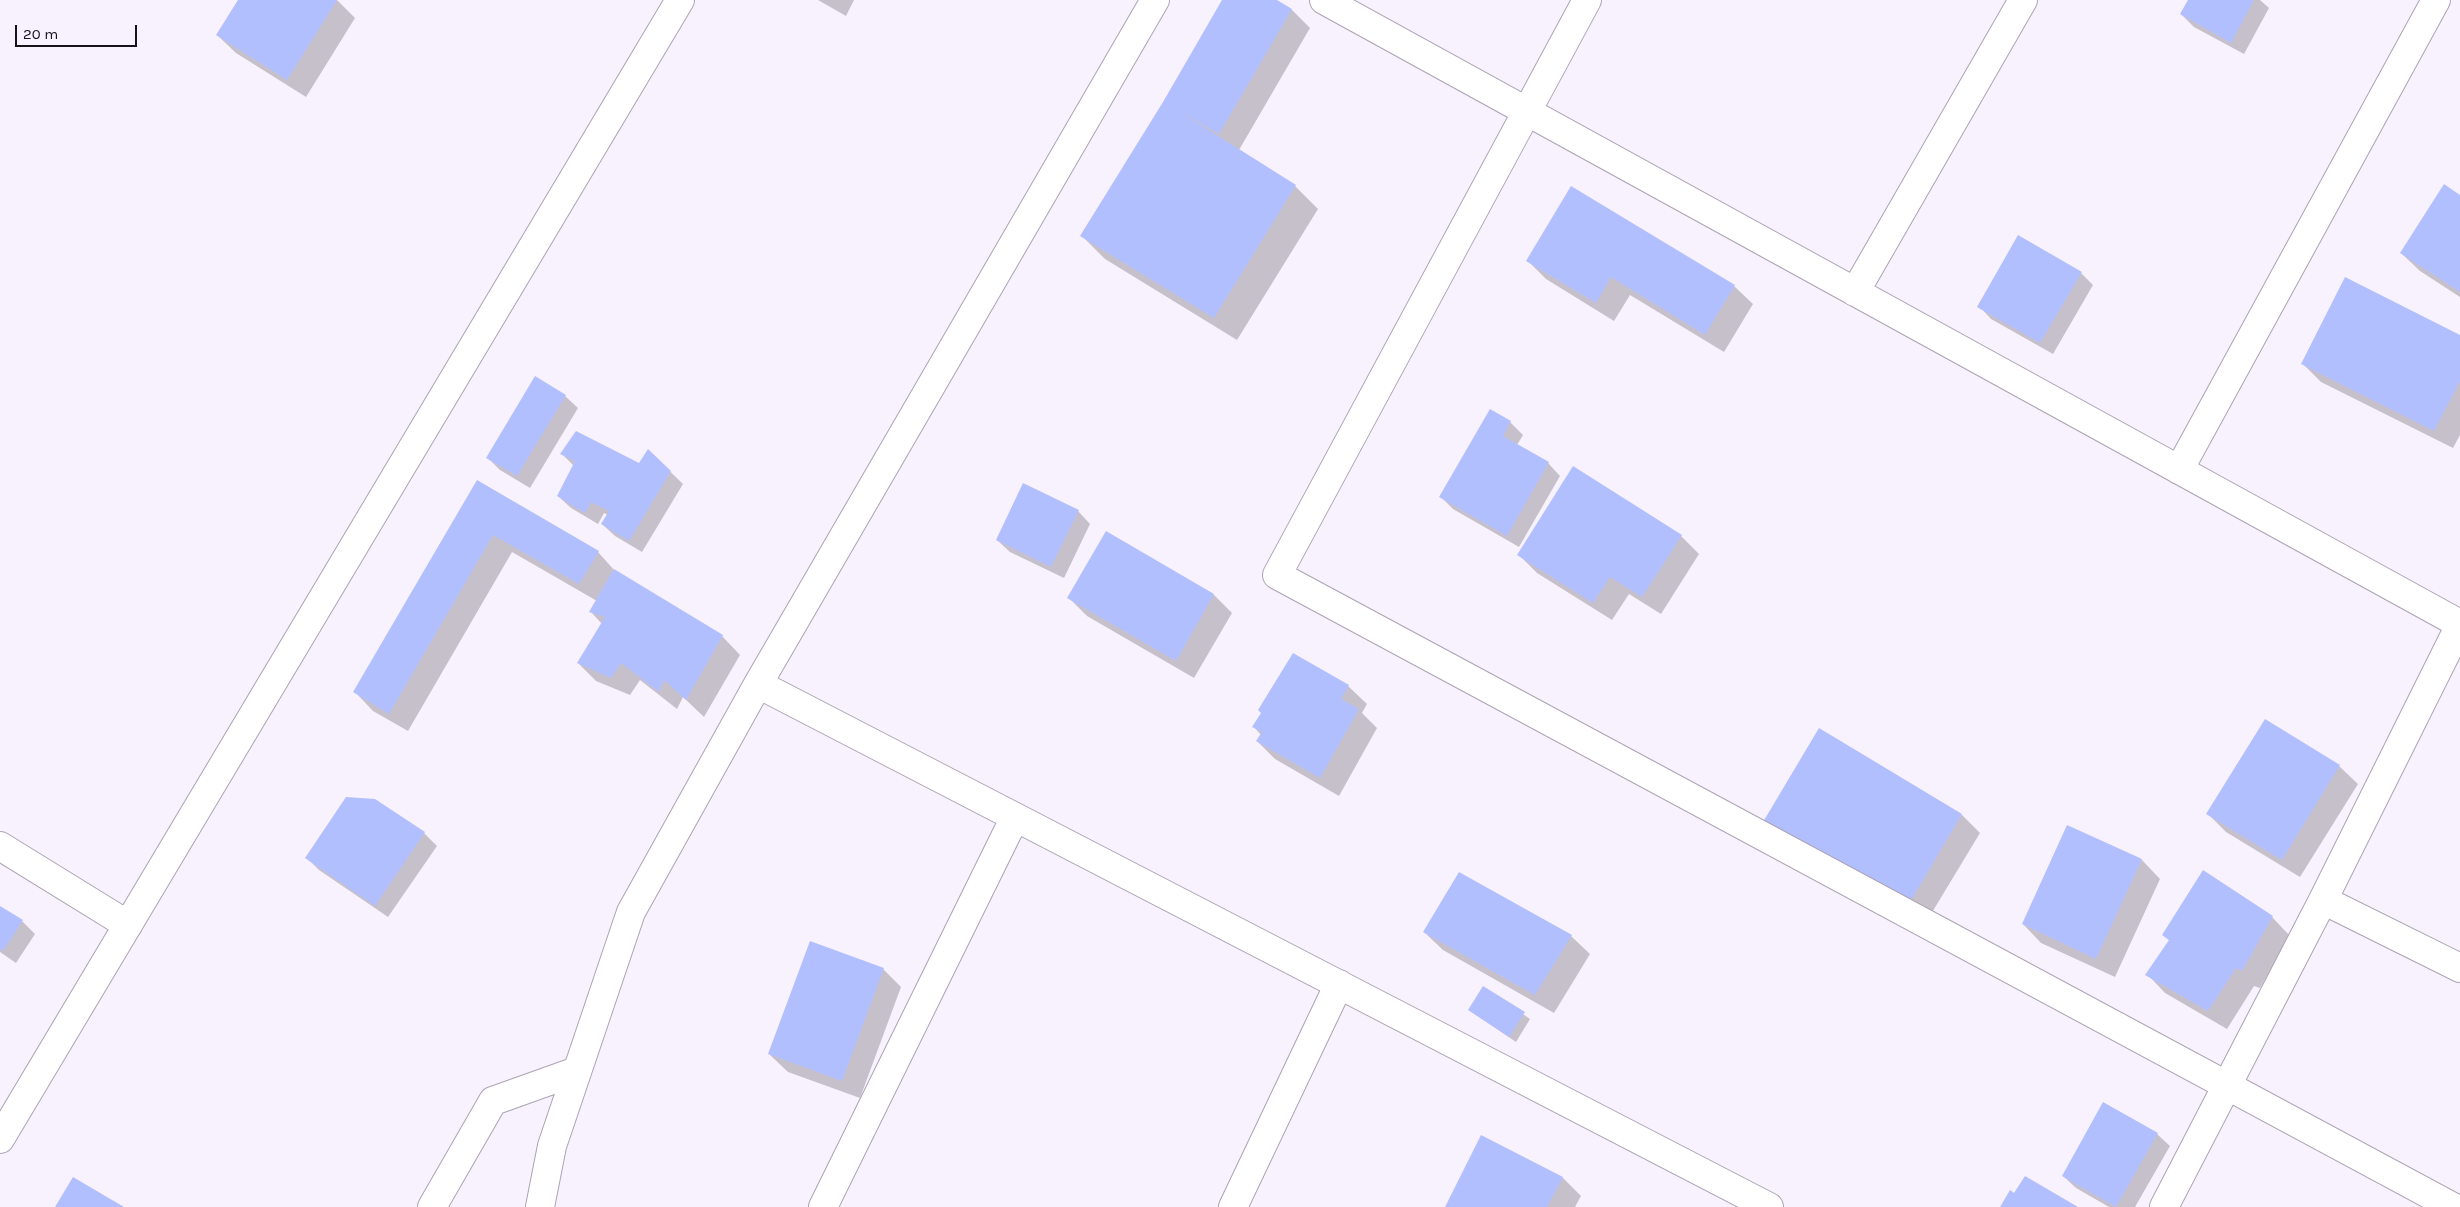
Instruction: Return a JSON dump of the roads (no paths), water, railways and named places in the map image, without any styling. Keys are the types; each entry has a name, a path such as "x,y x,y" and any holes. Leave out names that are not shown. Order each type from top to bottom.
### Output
{"street":[{"path":"0,1139 680,0"},
{"path":"540,1207 552,1146 631,912 758,684 1155,0"},
{"path":"1324,0 2460,625 2322,900 2164,1207"},
{"path":"1587,0 1277,575 2453,1207"},
{"path":"1855,292 2023,0"},
{"path":"2179,470 2436,0"},
{"path":"758,684 1769,1207"},
{"path":"823,1207 1015,818"},
{"path":"0,846 128,924"},
{"path":"2322,900 2460,968"},
{"path":"1233,1207 1339,984"},
{"path":"432,1207 493,1101 578,1071"}]}
